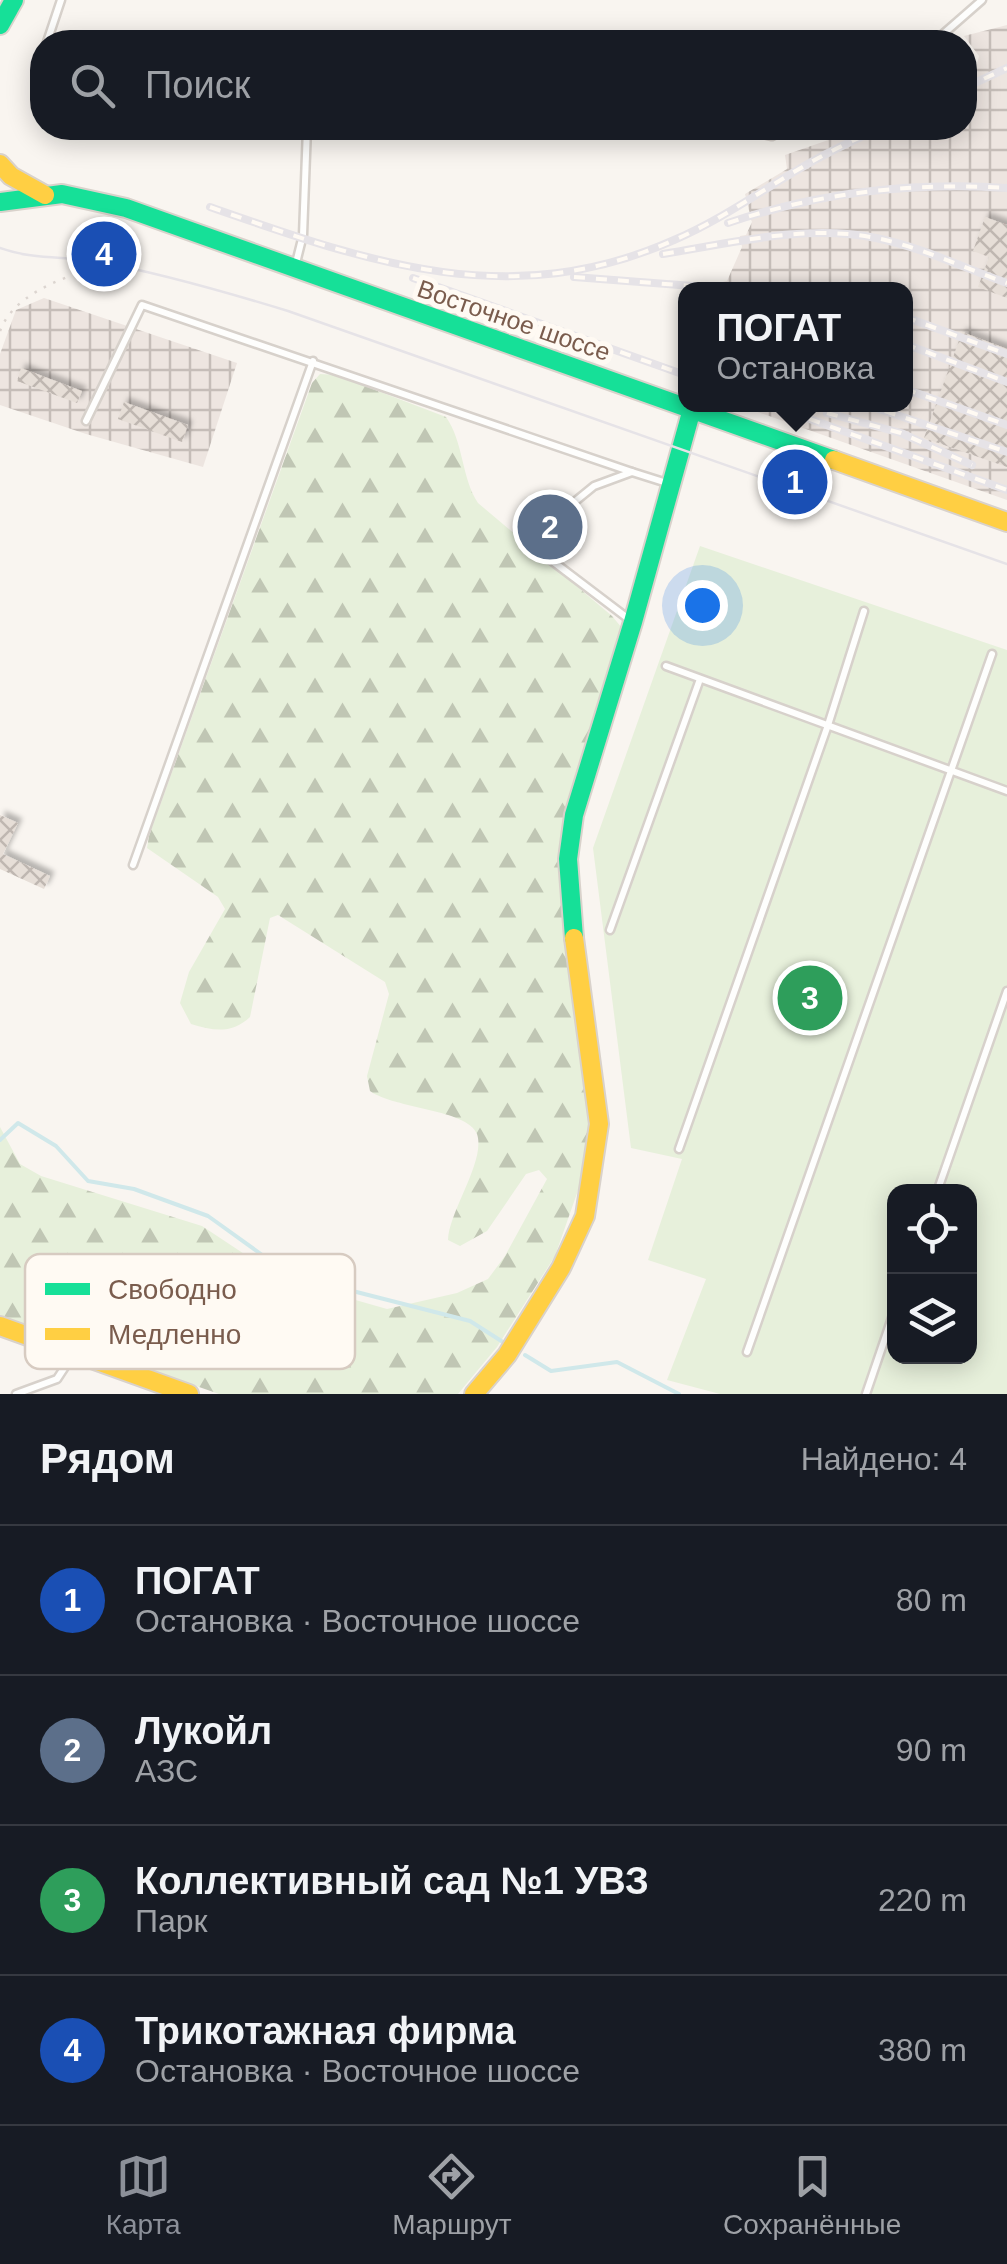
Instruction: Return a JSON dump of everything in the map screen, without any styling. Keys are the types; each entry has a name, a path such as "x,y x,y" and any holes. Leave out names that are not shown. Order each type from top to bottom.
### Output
{"street":[{"path":"0,25 14,0"},
{"path":"0,164 11,176 45,195"},
{"name":"Восточное шоссе","path":"0,202 45,195 94,199 126,208 678,405"},
{"path":"474,1394 507,1355 561,1268 585,1216 599,1124 569,903 568,859 574,815 691,412"},
{"name":"Восточное шоссе","path":"698,412 1007,522"},
{"path":"0,1326 25,1335"},
{"path":"120,1369 188,1394"}],"lane":[{"path":"50,30 61,0"},
{"path":"948,30 982,0"},
{"path":"294,269 303,235 306,140"},
{"path":"86,422 142,306 672,484"},
{"path":"133,866 313,361"},
{"path":"632,472 594,486 567,508 547,557 633,622"},
{"path":"679,1149 828,725 864,611"},
{"path":"746,1352 992,654"},
{"path":"666,666 1007,790"},
{"path":"610,930 700,678"},
{"path":"940,1184 1007,991"},
{"path":"866,1394 887,1332"},
{"path":"16,1394 57,1379 63,1369"}],"path":[{"path":"0,331 6,313 55,281 90,268"}],"shaded area":[{"path":"1007,25 1007,500 758,412 913,412 913,282 723,282 727,281 742,247 740,236 746,235 752,222 745,194 787,169 785,155 828,140 977,140 977,33"},
{"path":"44,298 237,363 203,467 0,405 0,354 16,310"}],"green space":[{"path":"320,374 336,375 446,417 478,503 622,628 566,811 592,1125 582,1179 555,1256 497,1347 458,1394 219,1394 148,1369 355,1369 355,1300 387,1309 457,1293 488,1279 547,1179 539,1170 526,1174 487,1231 460,1246 448,1240 476,1158 477,1134 460,1119 370,1091 367,1076 389,994 385,982 278,915 270,918 250,1017 229,1029 207,1028 191,1024 180,1003 189,972 225,909 218,897 147,848 149,836 312,383"},
{"path":"700,546 1007,650 1007,1394 720,1394 667,1380 706,1279 648,1260 682,1159 631,1148 593,848"},
{"path":"0,1127 20,1164 41,1176 202,1226 244,1254 25,1254 25,1326 0,1317"}],"building":[{"path":"985,217 1007,225 1007,298 978,287 989,257 973,251"},
{"path":"962,332 1007,349 1007,467 924,438"},
{"path":"21,368 82,391 77,403 17,381"},
{"path":"124,402 188,425 182,442 118,419"},
{"path":"543,505 555,518 550,532 538,519 516,521 521,506"},
{"path":"0,815 18,823 3,854 50,876 44,889 0,869"}],"waterway":[{"path":"0,1140 18,1123 56,1146 88,1181 134,1189 208,1216 261,1254"},
{"path":"355,1292 470,1321 506,1344"},
{"path":"525,1355 551,1371 617,1362 679,1394"}],"tram line":[{"path":"0,248 124,267 288,311 1007,564"}],"railway":[{"path":"977,82 1007,68"},
{"path":"210,207 326,246 440,272 497,276 555,273 613,262 674,240 854,140"},
{"path":"728,223 796,204 866,192 936,187 1007,188"},
{"path":"663,254 796,234 850,234 909,247 1007,283"},
{"path":"574,277 678,285"},
{"path":"413,278 678,373"},
{"path":"913,320 1007,354"},
{"path":"913,347 1007,382"},
{"path":"913,392 1007,425"},
{"path":"790,412 1007,490"},
{"path":"888,412 1007,452"},
{"path":"827,413 901,433 972,465"}],"traffic: fast":[{"path":"0,25 14,0"},
{"path":"0,202 62,194 126,208 678,404"},
{"path":"574,938 568,859 574,815 691,412"},
{"path":"699,412 834,460"}],"traffic: slow":[{"path":"0,164 11,176 45,195"},
{"path":"834,460 1007,522"},
{"path":"474,1394 507,1355 561,1268 585,1216 599,1124 574,938"},
{"path":"0,1326 25,1335"},
{"path":"120,1369 189,1394"}],"place":[{"name":"Трикотажная фирма","path":"104,254"},
{"name":"ПОГАТ","path":"795,482"},
{"name":"Лукойл","path":"550,527"},
{"name":"Коллективный сад №1 УВЗ","path":"810,998"}]}
